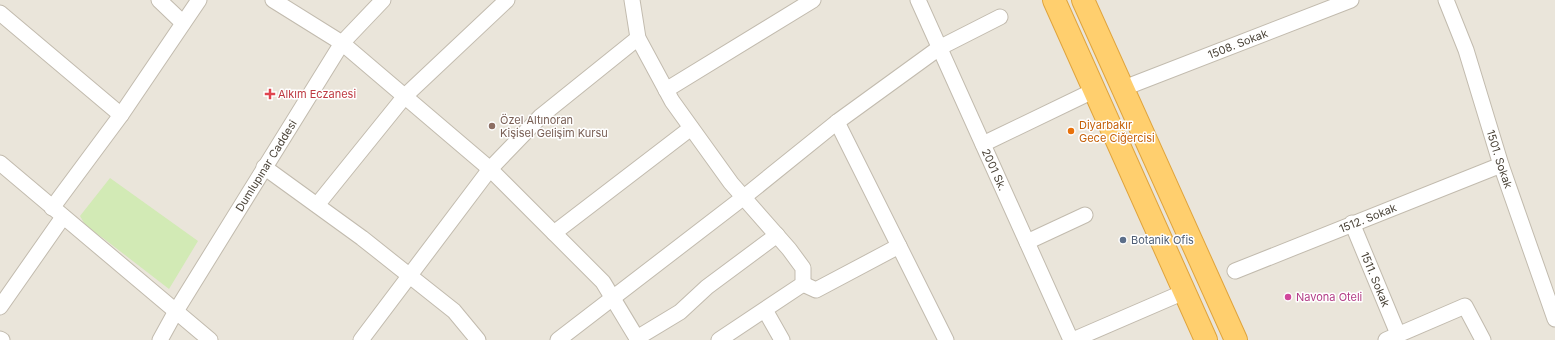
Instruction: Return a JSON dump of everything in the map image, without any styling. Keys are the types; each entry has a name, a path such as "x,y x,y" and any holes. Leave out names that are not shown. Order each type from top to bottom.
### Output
{"highway":[{"path":"1054,0 1206,340"},
{"path":"1083,0 1124,88 1236,340"}],"street":[{"path":"159,0 183,23"},
{"path":"0,307 58,212 121,115 199,0"},
{"path":"273,0 342,42 490,169 603,282 637,339 680,312 706,287 777,235"},
{"name":"Dumlupınar Caddesi","path":"160,340 176,311 342,42 383,0"},
{"path":"317,205 405,96 507,0"},
{"path":"632,0 638,38 672,101 731,183 789,249 802,268 803,284"},
{"path":"666,90 813,0"},
{"name":"2001 Sk.","path":"918,0 1072,340"},
{"name":"1508. Sokak","path":"1124,88 1351,0"},
{"name":"1501. Sokak","path":"1446,0 1466,50 1501,165 1555,318"},
{"path":"0,13 121,115"},
{"path":"558,340 744,197 836,122 939,48 1000,17"},
{"path":"362,340 411,277 490,169 541,116 638,38"},
{"path":"983,144 1095,90"},
{"path":"836,122 946,340"},
{"path":"554,232 691,128"},
{"path":"0,163 210,340"},
{"name":"1512. Sokak","path":"1235,271 1352,223 1501,165"},
{"path":"264,167 317,205 454,311 478,340"},
{"path":"1027,242 1085,215"},
{"name":"1511. Sokak","path":"1352,223 1392,337"},
{"path":"803,284 816,290 899,246"},
{"path":"719,340 803,284"},
{"path":"1072,340 1184,292"},
{"path":"1392,337 1465,306 1483,340"},
{"path":"765,310 782,340"}],"shaded area":[{"path":"0,0 1555,0 1555,340 0,340"}],"green space":[{"path":"110,178 198,241 169,289 103,238 87,228 80,216"}],"place":[{"name":"Alkım Eczanesi","path":"270,94"},
{"name":"Özel Altınoran Kişisel Gelişim Kursu","path":"492,126"},
{"name":"Diyarbakır Gece Ciğercisi","path":"1071,131"},
{"name":"Botanik Ofis","path":"1123,240"},
{"name":"Navona Oteli","path":"1288,297"}]}
